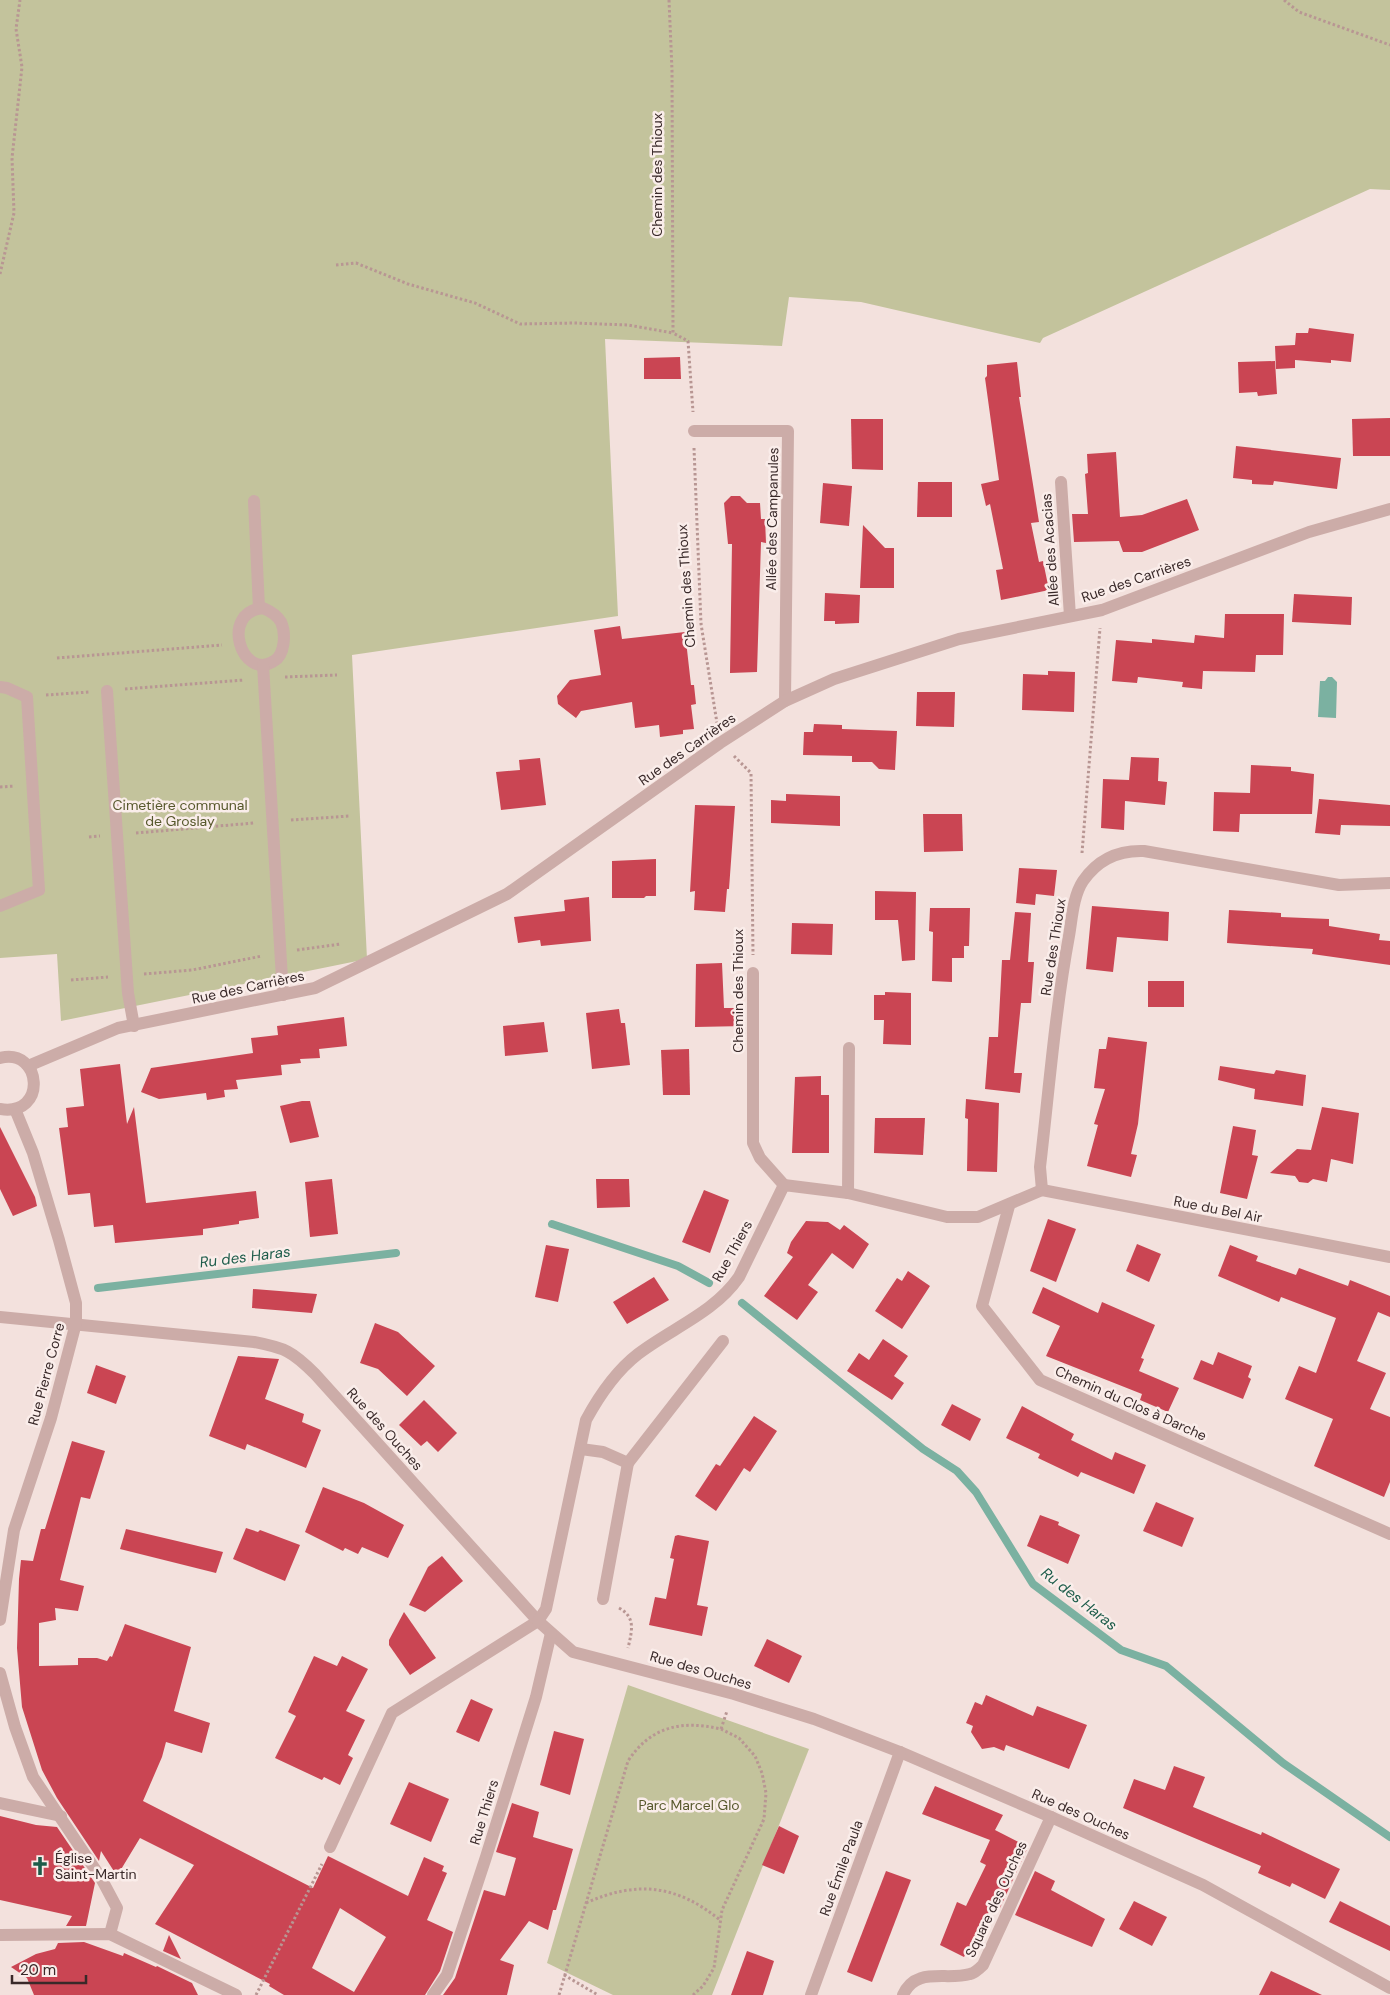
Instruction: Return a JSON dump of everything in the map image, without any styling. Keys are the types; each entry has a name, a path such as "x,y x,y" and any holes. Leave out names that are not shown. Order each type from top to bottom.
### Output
{"street":[{"name":"Allée des Campanules","path":"694,431 788,431 785,701"},
{"name":"Allée des Acacias","path":"1061,482 1070,616"},
{"path":"254,501 259,608"},
{"name":"Rue des Carrières","path":"28,1066 118,1028 315,988 507,894 720,743 785,701 834,679 959,639 1102,610 1309,532 1390,509"},
{"path":"254,608 259,608 274,614 281,623 283,641 282,653 274,661 263,665 250,662 240,643 239,628 243,618 254,608"},
{"path":"263,665 283,995"},
{"path":"0,687 27,697 40,890 0,906"},
{"path":"107,691 127,975 134,1026"},
{"name":"Rue des Thioux","path":"1042,1190 1040,1167 1063,968 1076,898 1082,882 1094,867 1105,858 1119,853 1144,851 1339,885 1390,883"},
{"name":"Chemin des Thioux","path":"753,973 753,1143 760,1158 784,1185"},
{"path":"848,1192 849,1048"},
{"path":"0,1058 14,1057 28,1066 35,1082 34,1091 23,1106 15,1109 0,1109"},
{"name":"Rue Pierre Corre","path":"0,1620 14,1530 51,1418 76,1323 76,1304 34,1152 15,1109"},
{"path":"784,1185 848,1192 947,1217 978,1217 1009,1206 1042,1190"},
{"name":"Rue Thiers","path":"538,1621 546,1609 582,1449 586,1420 596,1400 638,1354 714,1305 729,1290 739,1277 784,1185"},
{"name":"Rue du Bel Air","path":"1042,1190 1390,1257"},
{"name":"Chemin du Clos à Darche","path":"1009,1206 982,1306 1040,1380 1390,1534"},
{"name":"Rue des Ouches","path":"0,1317 254,1342 282,1348 296,1356 538,1621 573,1652 734,1694 814,1719 900,1752 1051,1816 1203,1885 1390,1988"},
{"path":"604,1599 628,1463 723,1341"},
{"path":"582,1449 603,1452 628,1463"},
{"path":"330,1848 392,1713 538,1621"},
{"name":"Rue Thiers","path":"433,1995 447,1975 486,1857 536,1697 551,1633"},
{"path":"0,1673 15,1727 34,1776 101,1878 116,1908 110,1934"},
{"name":"Rue Émile Paula","path":"811,1995 900,1752"},
{"path":"0,1803 61,1816"},
{"name":"Square des Ouches","path":"903,1995 907,1986 916,1979 928,1976 973,1974 983,1966 1051,1816"},
{"path":"0,1935 110,1934 236,1995"}],"path":[{"path":"0,274 14,213 12,158 22,67 16,30 20,0"},
{"name":"Chemin des Thioux","path":"669,0 672,70 673,333 688,341 694,431 701,624 720,743 751,773 753,973"},
{"path":"1284,0 1299,12 1390,45"},
{"path":"336,265 356,263 408,284 474,303 520,324 628,325 673,333"},
{"path":"1094,867 1082,854 1102,610"},
{"path":"57,658 240,643"},
{"path":"27,697 264,678 337,675"},
{"path":"89,837 350,816"},
{"path":"71,980 192,970 280,953 341,944"},
{"path":"604,1599 627,1612 632,1622 624,1664"},
{"path":"721,1729 734,1694"},
{"path":"559,1995 628,1761 638,1745 652,1735 677,1726 700,1724 721,1729 739,1738 755,1756 762,1773 766,1793 764,1820 722,1910 714,1968 703,1986 693,1995"},
{"path":"256,1995 330,1848"},
{"path":"586,1903 606,1894 626,1889 652,1889 678,1895 701,1905 720,1920"},
{"path":"564,1975 598,1995"}],"green space":[{"name":"Cimetière communal de Groslay","path":"0,0 1390,0 1390,190 1370,189 1043,338 1040,343 861,302 789,297 782,346 605,339 618,616 352,655 367,959 61,1021 57,954 0,958"},
{"name":"Parc Marcel Glo","path":"628,1685 809,1749 712,1995 613,1995 547,1963"}],"shaded area":[{"path":"1328,677 1332,677 1337,682 1336,718 1318,717 1320,681 1325,681"}],"building":[{"path":"1309,328 1354,334 1351,362 1331,360 1331,363 1295,360 1295,368 1276,369 1275,346 1295,345 1296,333 1308,333"},
{"path":"680,357 681,379 644,379 644,358"},
{"path":"1275,361 1277,394 1258,396 1257,392 1239,393 1238,362"},
{"path":"1017,362 1021,397 1019,397 1039,522 1031,523 1039,562 1043,561 1049,590 1001,600 996,570 1003,569 990,504 986,506 981,484 999,480 985,378 987,376 987,365"},
{"path":"1390,418 1390,456 1353,456 1352,419"},
{"path":"851,419 883,419 883,470 852,469"},
{"path":"1236,446 1341,458 1337,489 1274,481 1273,485 1252,484 1252,480 1233,478"},
{"path":"1116,452 1120,517 1142,515 1187,499 1199,530 1142,552 1123,552 1119,541 1074,542 1072,514 1088,514 1085,474 1088,473 1087,454"},
{"path":"918,482 952,482 952,517 917,517"},
{"path":"823,483 852,486 849,526 820,523"},
{"path":"731,496 740,496 747,503 760,503 761,519 765,519 766,543 761,542 757,672 730,673 732,544 728,544 724,503"},
{"path":"863,525 885,548 894,548 894,588 860,588"},
{"path":"825,593 860,595 859,623 835,624 835,621 824,621"},
{"path":"1294,594 1352,597 1351,625 1292,622"},
{"path":"1225,614 1284,614 1283,655 1256,655 1255,672 1203,671 1202,689 1182,687 1183,682 1138,677 1137,683 1112,681 1116,640 1152,643 1152,639 1194,643 1195,635 1224,638"},
{"path":"620,626 622,639 685,632 691,685 694,685 696,704 691,705 694,729 683,730 683,734 660,737 659,725 635,728 632,702 581,711 576,718 558,704 557,696 570,680 601,675 594,630"},
{"path":"1048,671 1075,672 1074,712 1022,710 1023,674 1048,675"},
{"path":"917,692 955,692 954,727 916,726"},
{"path":"814,724 842,725 842,729 897,731 895,770 879,769 872,762 852,762 852,756 803,755 804,732 813,732"},
{"path":"1131,757 1159,758 1158,781 1167,782 1165,805 1125,801 1124,830 1101,828 1103,779 1129,780"},
{"path":"540,758 546,805 501,810 496,772 520,770 519,760"},
{"path":"1251,765 1291,767 1291,771 1314,774 1312,814 1240,814 1239,832 1213,831 1214,792 1250,793"},
{"path":"786,794 840,796 840,826 771,823 771,800 786,801"},
{"path":"1319,799 1390,805 1390,826 1341,825 1340,835 1315,833"},
{"path":"695,805 735,806 729,889 727,889 725,912 694,910 695,891 690,892"},
{"path":"923,814 962,814 963,851 924,852"},
{"path":"656,859 656,896 612,898 612,861"},
{"path":"1019,868 1057,870 1054,896 1036,894 1035,905 1016,903"},
{"path":"875,891 916,892 915,960 902,961 898,920 875,920"},
{"path":"589,897 591,941 541,946 540,940 518,943 514,917 565,911 564,900"},
{"path":"1092,906 1169,912 1168,941 1117,937 1113,972 1086,969"},
{"path":"930,908 970,908 969,946 964,946 964,958 952,958 952,982 932,981 933,932 929,931"},
{"path":"1229,910 1281,913 1281,917 1329,919 1329,926 1380,934 1379,940 1390,941 1390,965 1312,954 1313,949 1227,943"},
{"path":"1015,912 1031,913 1028,962 1034,962 1031,1003 1021,1003 1014,1073 1022,1073 1020,1093 985,1089 989,1037 998,1037 1002,960 1010,960"},
{"path":"792,923 833,924 832,955 791,954"},
{"path":"722,963 724,1008 745,1008 745,1026 695,1027 696,964"},
{"path":"1148,981 1184,981 1184,1007 1148,1007"},
{"path":"885,992 911,993 911,1045 883,1044 884,1020 874,1020 874,995 885,995"},
{"path":"619,1009 621,1023 625,1023 630,1065 592,1069 586,1013"},
{"path":"344,1017 347,1046 319,1049 320,1058 300,1059 301,1063 281,1065 282,1075 236,1080 238,1089 224,1090 225,1097 207,1100 206,1093 159,1099 141,1092 151,1068 253,1053 251,1038 278,1035 277,1026"},
{"path":"544,1022 548,1052 505,1056 503,1026"},
{"path":"1108,1037 1147,1042 1138,1124 1131,1154 1137,1155 1131,1177 1087,1166 1098,1125 1094,1124 1105,1089 1094,1088 1099,1049 1106,1049"},
{"path":"689,1049 690,1095 663,1095 661,1050"},
{"path":"120,1064 127,1124 134,1107 146,1203 256,1191 259,1218 239,1221 239,1224 203,1229 203,1235 115,1243 113,1225 94,1227 90,1193 68,1195 59,1128 68,1127 66,1108 84,1106 80,1069"},
{"path":"1220,1066 1274,1074 1276,1070 1306,1075 1303,1106 1254,1099 1255,1089 1218,1080"},
{"path":"821,1076 821,1095 829,1095 829,1153 792,1153 795,1077"},
{"path":"966,1099 999,1103 997,1172 967,1171 968,1119 965,1118"},
{"path":"310,1101 319,1137 290,1143 280,1106"},
{"path":"1322,1107 1359,1113 1353,1164 1331,1159 1327,1182 1313,1179 1308,1183 1299,1182 1295,1176 1270,1173 1297,1149 1311,1150"},
{"path":"875,1118 925,1118 923,1155 874,1153"},
{"path":"1233,1126 1256,1130 1252,1155 1258,1156 1247,1199 1220,1193"},
{"path":"0,1127 35,1197 37,1206 13,1216 0,1189"},
{"path":"332,1179 338,1234 310,1237 305,1182"},
{"path":"596,1179 629,1179 630,1207 597,1208"},
{"path":"704,1190 729,1200 710,1253 682,1242"},
{"path":"1048,1219 1076,1229 1056,1282 1030,1271"},
{"path":"806,1221 828,1222 840,1230 844,1225 869,1244 853,1269 832,1253 808,1285 818,1292 797,1320 764,1296 793,1257 787,1253 791,1242"},
{"path":"1137,1244 1161,1254 1149,1282 1126,1271"},
{"path":"546,1245 569,1249 558,1302 535,1297"},
{"path":"1230,1245 1258,1256 1256,1261 1296,1275 1299,1268 1348,1286 1350,1280 1390,1296 1390,1317 1378,1312 1357,1361 1386,1373 1370,1409 1390,1417 1390,1482 1384,1497 1314,1466 1333,1419 1285,1399 1299,1366 1316,1373 1336,1318 1281,1297 1279,1302 1218,1276"},
{"path":"908,1271 930,1286 902,1329 875,1311 897,1278 902,1281"},
{"path":"654,1277 669,1300 627,1324 613,1302"},
{"path":"1043,1287 1098,1313 1102,1302 1155,1325 1141,1358 1144,1359 1139,1371 1179,1388 1168,1412 1140,1400 1142,1394 1046,1356 1060,1326 1032,1313"},
{"path":"253,1289 317,1294 312,1313 252,1308"},
{"path":"375,1323 398,1332 435,1366 407,1396 378,1369 360,1363"},
{"path":"883,1339 908,1356 894,1376 904,1383 892,1400 847,1371 859,1353 869,1360"},
{"path":"1218,1352 1252,1366 1248,1377 1251,1379 1243,1399 1193,1379 1201,1360 1213,1365"},
{"path":"238,1356 279,1359 265,1399 304,1414 302,1422 321,1430 306,1468 247,1444 245,1450 209,1436"},
{"path":"96,1365 126,1376 116,1404 87,1393"},
{"path":"424,1400 457,1433 438,1452 427,1441 421,1446 399,1425"},
{"path":"952,1404 981,1419 970,1441 941,1425"},
{"path":"1022,1406 1074,1434 1071,1440 1112,1460 1115,1452 1146,1465 1134,1494 1081,1472 1078,1477 1038,1458 1040,1454 1006,1438"},
{"path":"754,1416 777,1431 750,1472 744,1468 716,1511 695,1496 716,1464 720,1466"},
{"path":"72,1441 105,1451 90,1499 81,1497 60,1580 84,1586 78,1611 55,1608 56,1620 39,1623 39,1666 78,1665 78,1658 97,1658 107,1661 110,1656 112,1657 125,1624 191,1647 174,1711 210,1723 202,1753 166,1742 162,1757 143,1801 313,1888 328,1856 408,1896 424,1857 444,1866 442,1871 447,1873 427,1920 453,1932 440,1971 425,1995 284,1995 269,1986 270,1984 155,1924 194,1865 140,1838 117,1876 101,1851 99,1861 57,1798 42,1770 22,1707 17,1648 21,1560 33,1561 41,1529 45,1529","holes":["340,1908 386,1937 354,1992 312,1968"]},
{"path":"323,1487 364,1503 404,1525 388,1558 362,1547 358,1554 345,1548 343,1551 305,1532"},
{"path":"1156,1502 1194,1518 1182,1547 1143,1531"},
{"path":"1040,1515 1059,1522 1058,1525 1080,1535 1068,1564 1027,1546"},
{"path":"246,1528 258,1532 260,1530 300,1545 285,1581 233,1559"},
{"path":"126,1529 223,1552 216,1573 120,1549"},
{"path":"675,1536 709,1541 697,1605 708,1607 702,1636 649,1625 655,1597 666,1599 674,1559 670,1558"},
{"path":"442,1556 463,1581 425,1612 409,1605 428,1567"},
{"path":"404,1612 436,1658 410,1675 389,1645 389,1640"},
{"path":"767,1639 802,1656 789,1683 754,1666"},
{"path":"314,1656 337,1666 342,1656 368,1669 346,1711 365,1720 348,1755 353,1758 340,1785 324,1777 322,1780 275,1758 296,1716 288,1712"},
{"path":"986,1695 1033,1716 1037,1706 1087,1725 1069,1769 1006,1745 1004,1751 994,1747 982,1749 971,1732 973,1726 966,1723 975,1702 982,1705"},
{"path":"471,1699 493,1709 479,1742 456,1732"},
{"path":"554,1731 584,1739 570,1795 540,1785"},
{"path":"1174,1766 1205,1777 1193,1807 1261,1835 1262,1832 1340,1869 1325,1899 1292,1883 1290,1887 1258,1873 1261,1866 1123,1808 1134,1779 1165,1790"},
{"path":"409,1782 449,1799 431,1842 390,1824"},
{"path":"935,1786 1003,1815 995,1830 1028,1847 1000,1908 993,1905 964,1957 940,1945 957,1902 966,1906 986,1865 980,1862 990,1840 922,1814"},
{"path":"512,1803 539,1812 533,1837 573,1849 556,1910 553,1910 548,1930 529,1921 500,1960 514,1965 507,1995 443,1995 455,1978 484,1890 505,1896 516,1858 496,1852"},
{"name":"Église Saint-Martin","path":"0,1816 36,1825 57,1827 95,1883 86,1926 66,1926 72,1916 0,1900"},
{"path":"779,1826 799,1836 784,1874 762,1865"},
{"path":"886,1871 911,1880 872,1982 847,1972"},
{"path":"1035,1871 1055,1881 1051,1890 1105,1919 1092,1947 1015,1915"},
{"path":"1134,1901 1167,1917 1152,1946 1119,1929"},
{"path":"1340,1901 1390,1926 1390,1951 1329,1922"},
{"path":"169,1935 181,1959 163,1951"},
{"path":"84,1942 123,1956 124,1953 157,1966 192,1983 198,1995 34,1995 27,1978 11,1967 36,1954 55,1949 58,1943"},
{"path":"747,1951 774,1961 763,1995 731,1995"},
{"path":"1271,1971 1284,1977 1322,1995 1259,1995"}],"waterway":[{"name":"Ru des Haras","path":"552,1224 678,1266 709,1283"},
{"name":"Ru des Haras","path":"98,1288 396,1253"},
{"name":"Ru des Haras","path":"742,1303 923,1449 957,1471 976,1492 1033,1584 1121,1650 1166,1666 1283,1763 1390,1837"}],"place":[{"name":"Église Saint-Martin","path":"40,1866"}]}
